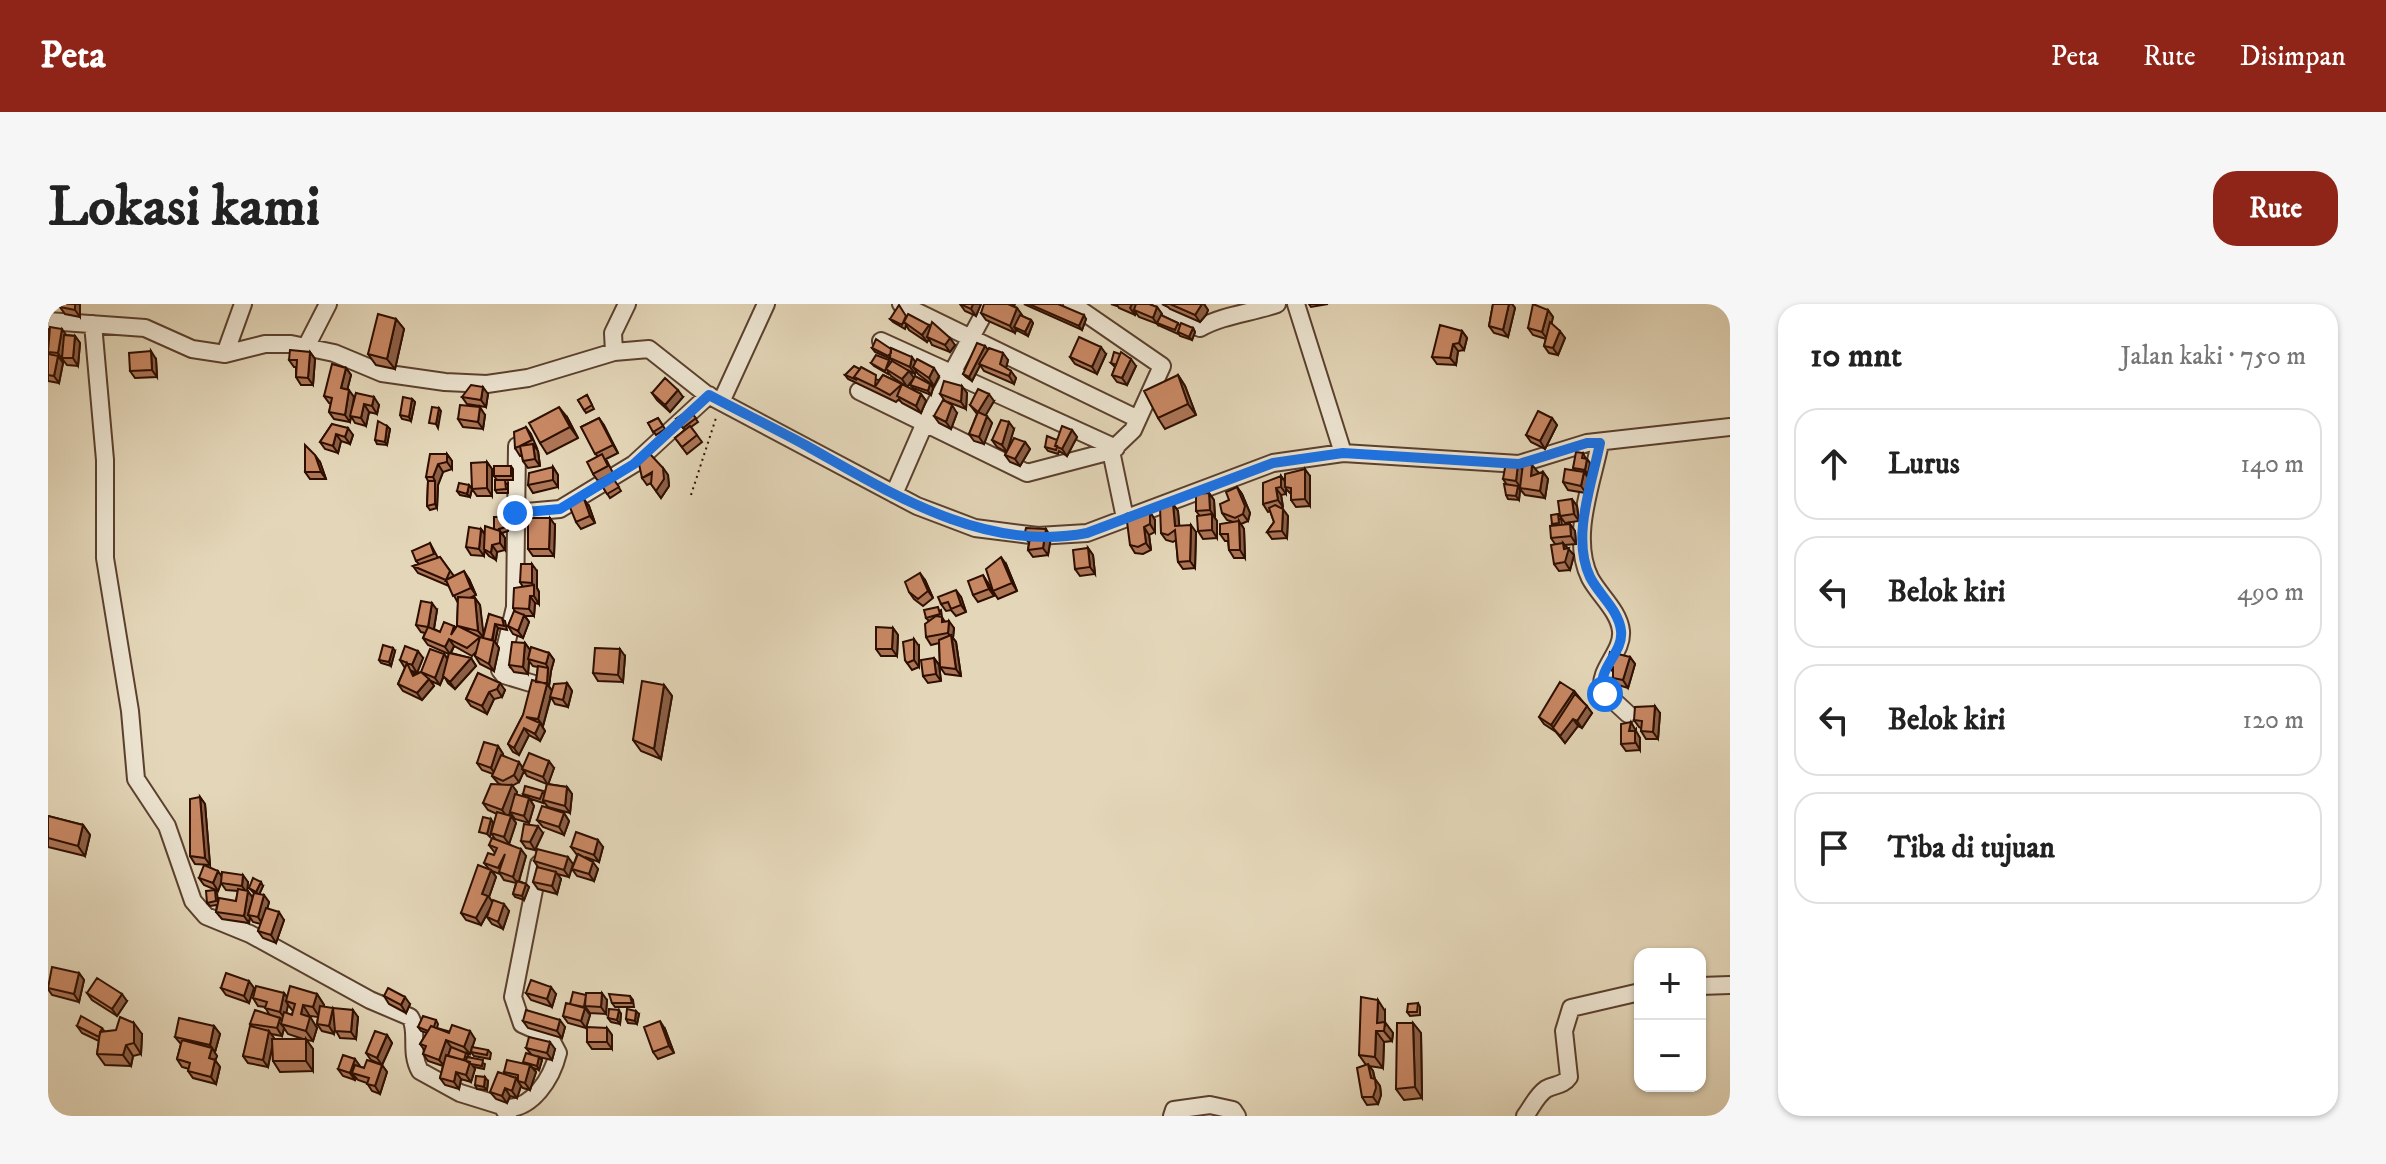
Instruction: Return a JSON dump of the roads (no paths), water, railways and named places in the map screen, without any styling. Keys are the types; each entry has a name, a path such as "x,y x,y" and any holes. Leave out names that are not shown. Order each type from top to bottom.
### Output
{"street":[{"path":"225,354 243,304"},
{"path":"306,347 328,304"},
{"path":"614,352 613,333 627,304"},
{"path":"515,513 560,509 634,464 715,398 766,304"},
{"path":"901,304 1138,419"},
{"path":"894,494 924,425 989,304"},
{"path":"859,391 1027,473 1114,449 1133,430 1162,366 1072,304"},
{"path":"1150,304 1200,328 1239,310 1277,304"},
{"path":"1296,304 1343,453"},
{"path":"48,321 145,328 192,349 225,354 265,344 306,347 334,353 400,377 487,384 528,378 614,352 655,352 689,384 894,494 956,523 1018,534 1072,536 1273,463 1343,453 1519,464 1587,443 1730,427"},
{"path":"93,324 105,460 105,558 130,711 136,779 167,826 193,901 218,924 250,934 370,1000 410,1017 414,1022 415,1062 427,1078 506,1112 527,1104 545,1082 558,1053 549,1036 522,1024 513,997 531,890 541,856"},
{"path":"881,341 1114,449"},
{"path":"1600,443 1585,517 1583,554 1591,579 1615,614 1621,630 1620,642 1602,680 1602,690 1628,714"},
{"path":"517,446 515,607 500,670 504,675 534,684"},
{"path":"1114,449 1125,518"},
{"path":"1706,986 1730,985"},
{"path":"1525,1116 1546,1089 1565,1082 1569,1077 1564,1031 1571,1008 1634,993"},
{"path":"1172,1116 1173,1111 1203,1105 1233,1110 1237,1116"}]}
